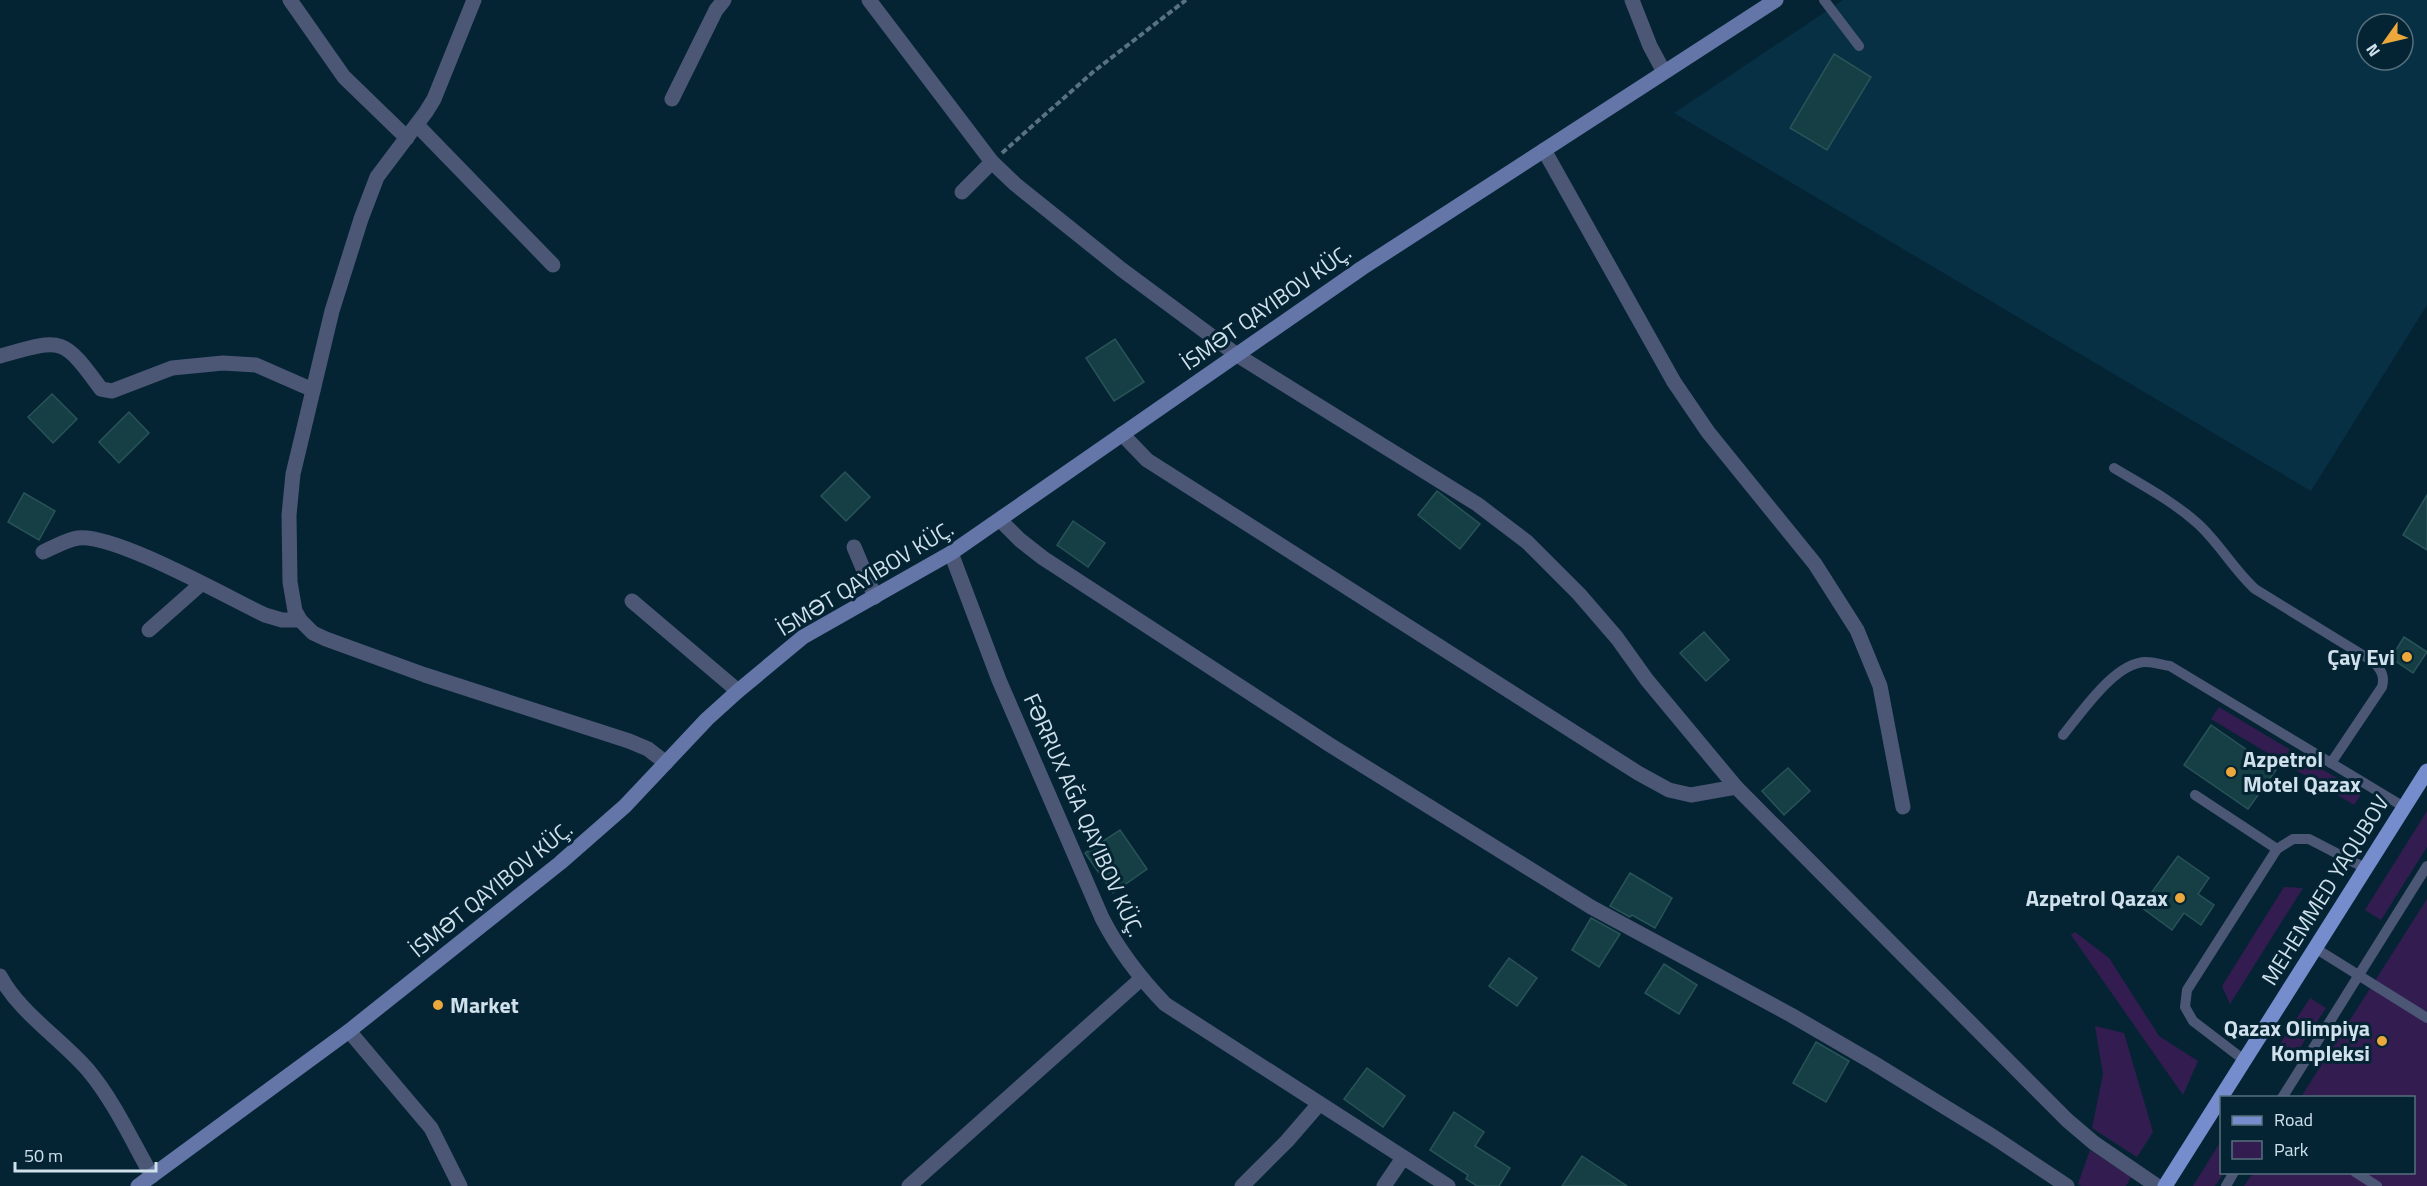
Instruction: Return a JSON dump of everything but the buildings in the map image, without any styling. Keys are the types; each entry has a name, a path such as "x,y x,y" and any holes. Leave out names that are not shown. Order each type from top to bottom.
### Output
{"main road":[{"name":"MEHEMMED YAQUBOV","path":"2230,1094 2244,1060 2427,771"},
{"name":"MEHEMMED YAQUBOV","path":"2165,1186 2220,1108"}],"street":[{"path":"290,0 344,77 407,138"},
{"path":"474,0 434,99 377,177 332,311 293,474 289,514 291,582 295,611 300,620 313,633 326,639 425,675 629,741 648,749 666,763"},
{"path":"672,99 716,10 724,0"},
{"path":"869,0 992,162 1015,184 1121,269 1237,355 1477,504 1527,542 1579,594 1617,638 1647,680 1736,787 2067,1120 2094,1143 2157,1186"},
{"path":"1632,0 1650,46 1664,72"},
{"path":"138,1186 349,1031 588,840 738,691 804,637 951,553 1372,262 1776,0"},
{"path":"417,125 553,265"},
{"path":"1544,150 1674,382 1708,432 1815,564 1857,630 1880,686 1903,807"},
{"path":"962,192 992,162"},
{"path":"0,356 43,344 57,344 66,347 101,389 112,391 172,368 223,363 256,365 313,390"},
{"path":"1122,434 1147,460 1638,773 1669,790 1691,795 1736,787"},
{"path":"1000,520 1043,558 1350,757 1591,907 1791,1015 1872,1062 1992,1136 2067,1186"},
{"path":"43,552 77,538 96,539 127,548 265,615 282,620 300,620"},
{"path":"854,547 875,597"},
{"path":"951,553 999,680 1102,918 1116,946 1141,979 1165,1004 1448,1186"},
{"path":"149,630 201,584"},
{"path":"632,601 738,691"},
{"path":"0,976 25,1008 88,1071 103,1091 152,1176"},
{"path":"909,1186 1141,979"},
{"path":"349,1031 431,1128 460,1186"},
{"path":"1242,1186 1287,1141 1319,1104"},
{"path":"1384,1186 1403,1158"}],"lane":[{"path":"1824,0 1859,46"},
{"path":"2114,468 2172,503 2198,524 2241,576 2255,589 2374,662 2380,669 2384,679 2382,687 2331,764"},
{"path":"2063,735 2115,675 2129,666 2146,662 2170,666 2404,807"},
{"path":"2195,795 2277,849"},
{"path":"2244,1060 2193,1021 2185,1007 2187,990 2277,849 2293,839 2309,839 2366,868"},
{"path":"2283,1096 2427,866"},
{"path":"2315,948 2427,1018"},
{"path":"2357,1174 2377,1186"}],"path":[{"path":"992,162 1093,72 1186,0"}],"shaded area":[{"path":"1843,0 2427,0 2427,305 2311,491 1674,113"}],"green space":[{"path":"2219,707 2362,793 2354,805 2211,719"},
{"path":"2427,811 2427,847 2381,920 2365,910"},
{"path":"2284,887 2303,888 2230,1004 2222,986"},
{"name":"Qazax Olimpiya Kompleksi","path":"2427,899 2427,1186 2244,1186 2252,1174 2415,1174 2415,1096 2302,1096"},
{"path":"2075,932 2109,958 2159,1036 2198,1061 2183,1095 2071,935"},
{"path":"2310,998 2326,1008 2290,1063 2274,1053"},
{"path":"2095,1026 2124,1033 2153,1132 2137,1157 2092,1128 2103,1074"},
{"path":"2220,1143 2220,1174 2223,1174 2215,1186 2193,1186"},
{"path":"2090,1150 2131,1177 2126,1186 2081,1186 2078,1184"}],"place":[{"name":"Çay Evi","path":"2407,657"},
{"name":"Azpetrol Motel Qazax","path":"2231,772"},
{"name":"Azpetrol Qazax","path":"2180,898"},
{"name":"Market","path":"438,1005"},
{"name":"Qazax Olimpiya Kompleksi","path":"2382,1041"}]}
